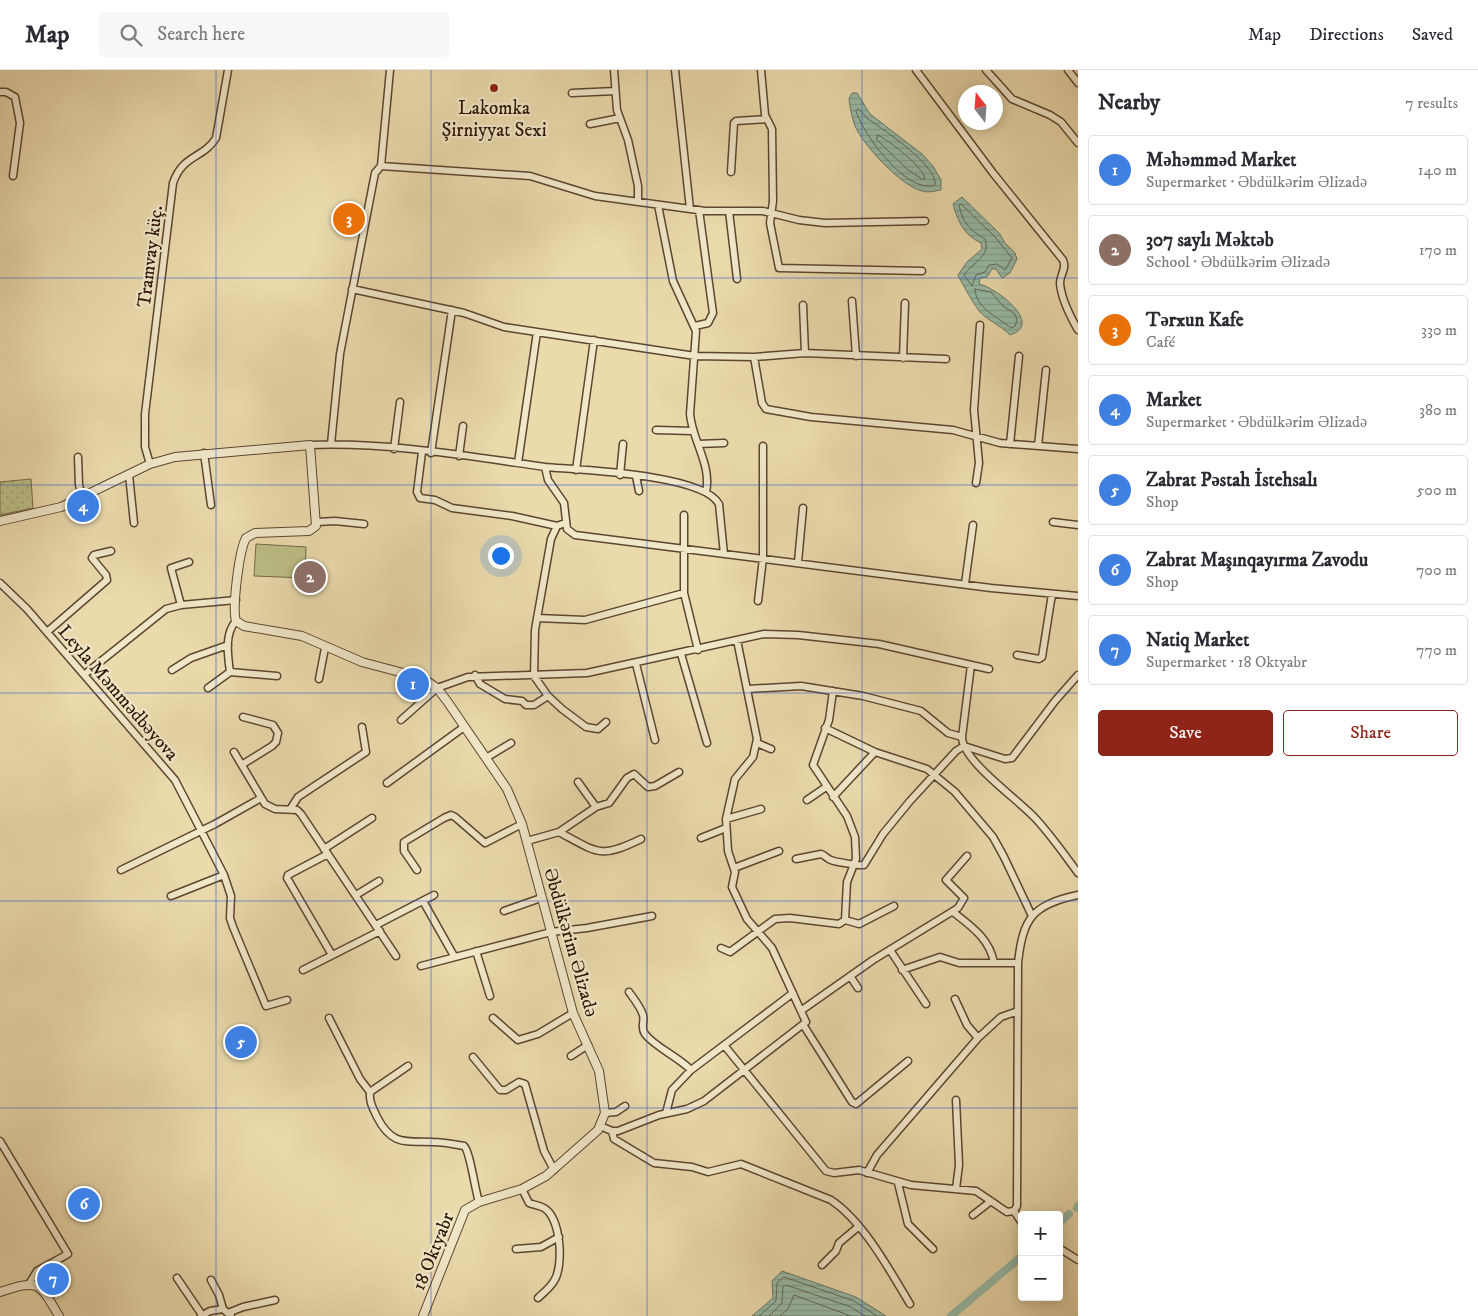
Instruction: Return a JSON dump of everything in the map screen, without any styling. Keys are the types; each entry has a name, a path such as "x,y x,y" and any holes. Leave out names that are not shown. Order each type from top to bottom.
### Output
{"street":[{"name":"Tramvay küç.","path":"150,464 145,447 145,414 173,183 181,166 210,147 216,138 228,70"},
{"path":"331,444 339,361 374,173 380,166 390,70"},
{"path":"614,70 620,118 630,148 638,186 638,202"},
{"path":"675,70 690,209"},
{"path":"760,70 766,119 772,128 771,231 779,268 922,271"},
{"path":"916,70 993,173 1063,260 1065,269 1060,285 1066,306 1078,330"},
{"path":"986,70 1012,99 1062,122 1078,142"},
{"path":"1068,70 1078,83"},
{"path":"572,93 616,91"},
{"path":"0,92 6,92 15,97 20,113 13,176"},
{"path":"590,124 620,118"},
{"path":"731,172 734,123 736,121 766,119"},
{"path":"380,166 530,176 595,196 699,210 771,212 782,217 826,223 925,221"},
{"path":"658,205 673,280 679,299 695,326 695,356 690,414 707,479 706,492"},
{"path":"695,326 708,322 714,313 699,210"},
{"path":"729,211 738,279"},
{"path":"352,289 452,310 504,327 695,356 754,356 805,353 946,359"},
{"path":"852,301 856,356"},
{"path":"903,358 905,303"},
{"path":"803,305 805,353"},
{"path":"431,453 452,310"},
{"path":"976,483 979,463 975,437 974,410 980,324"},
{"path":"518,463 537,332"},
{"path":"576,470 594,340"},
{"path":"754,356 762,403 766,410 811,417 953,430 975,437 1010,444 1078,449"},
{"path":"1010,444 1019,356"},
{"path":"1038,446 1046,370"},
{"path":"394,449 400,402"},
{"path":"459,456 463,426"},
{"path":"656,430 693,431"},
{"path":"698,444 724,443"},
{"path":"0,521 53,509 150,464 175,456 331,444 394,449 666,479 706,492 716,498 719,504 724,554"},
{"path":"620,475 623,444"},
{"path":"230,672 228,645 230,629 236,621 240,564 246,538 255,534 309,531 315,528 317,522 310,445"},
{"path":"758,601 764,558 763,446"},
{"path":"422,452 416,492 420,498 435,500 452,508 518,517 557,526 565,523"},
{"path":"204,453 211,505"},
{"path":"78,457 79,485 82,497"},
{"path":"545,467 548,480 564,503 567,528 575,535 965,584 1078,596"},
{"path":"129,475 134,522"},
{"path":"636,476 639,491"},
{"path":"798,562 803,508"},
{"path":"684,515 684,593 698,650"},
{"path":"317,522 335,521 364,524"},
{"path":"1054,522 1078,525"},
{"path":"965,584 973,525"},
{"path":"557,526 551,538 537,618 533,653 534,676 548,696 586,727 593,730 598,729 606,722"},
{"path":"47,632 107,580 106,575 92,558 94,555 111,551"},
{"path":"181,605 171,568 189,562"},
{"name":"Leyla Məmmədbəyova","path":"0,583 14,594 168,770 224,875 231,896 230,918 266,1006 287,1000"},
{"path":"537,618 585,620 684,593"},
{"path":"1017,655 1039,659 1042,657 1052,594"},
{"path":"85,674 156,615 166,609 181,605 236,600"},
{"name":"Əbdülkərim Əlizadə","path":"236,621 244,626 302,636 325,648 371,665 422,678 437,688 511,796 522,824 573,1014 599,1071 605,1113 600,1126"},
{"path":"401,720 437,688 475,675 534,676 587,673 636,664 764,634 798,635 879,644 989,669"},
{"path":"600,1126 612,1131 625,1129 666,1113 680,1112 704,1101 804,1026 806,1018 792,993 772,948 747,920 734,892 734,868 728,851 726,819 735,779 753,757 757,743 757,733 737,640"},
{"path":"172,670 191,658 228,645"},
{"path":"319,679 325,648"},
{"path":"681,654 707,743"},
{"path":"636,664 655,740"},
{"path":"971,666 962,737 964,746 982,768 1036,819 1078,873"},
{"path":"208,688 230,672 277,676"},
{"path":"475,675 480,684 505,699 522,701 526,705 534,706 548,696"},
{"path":"796,859 821,854 830,860 860,866 868,861 883,834 956,751 964,746 1005,759 1012,758 1055,701 1078,675"},
{"path":"748,689 790,686 863,696 921,710 948,733 962,737"},
{"path":"833,691 829,720 813,765 847,816 855,837 856,853 854,865 846,882 845,920"},
{"path":"243,716 273,725 278,733 276,742 272,746 243,764"},
{"path":"387,783 464,726"},
{"path":"291,808 298,797 366,752 362,727"},
{"path":"825,728 875,752 917,765 935,773 975,812 993,837 1032,916"},
{"path":"486,758 511,743"},
{"path":"757,743 771,749"},
{"path":"234,752 243,764 261,798 269,807 291,808 301,814 396,956"},
{"path":"833,797 875,752"},
{"path":"527,840 559,832 596,807 609,803 627,778 634,774 648,787 655,786 680,772"},
{"path":"578,782 596,807"},
{"path":"807,800 826,787"},
{"path":"121,870 202,831 261,798"},
{"path":"726,819 761,809"},
{"path":"416,870 404,850 404,842 444,818 451,815 456,817 484,843 522,824"},
{"path":"332,955 287,878 288,875 326,852 372,818"},
{"path":"701,838 726,828"},
{"path":"559,832 580,844 607,853 641,839"},
{"path":"734,868 779,851"},
{"path":"802,1010 890,950 953,912 963,902 964,898 946,880 967,856"},
{"path":"172,896 224,875"},
{"path":"356,895 379,881"},
{"path":"303,970 434,895"},
{"path":"1014,1211 1017,1206 1018,964 1023,929 1032,916 1052,902 1078,895"},
{"path":"504,911 541,898"},
{"path":"423,901 454,956"},
{"path":"721,948 730,952 768,924 782,918 839,924 845,920 859,924 894,906"},
{"path":"953,912 983,937 990,949 994,963"},
{"path":"421,966 550,932 587,928 652,916"},
{"path":"890,950 926,1004"},
{"path":"476,951 490,996"},
{"path":"902,970 940,957 954,962 1018,964"},
{"path":"850,976 858,988"},
{"path":"629,992 644,1019 642,1026 644,1033 654,1043 679,1058 691,1070"},
{"path":"666,1113 672,1090 691,1070 792,993"},
{"path":"954,999 967,1025 978,1038"},
{"path":"867,1173 878,1155 978,1038 1001,1017 1018,1011"},
{"path":"493,1018 518,1040 538,1034 573,1014"},
{"path":"329,1018 360,1079 370,1092 369,1100 384,1128 399,1141 434,1142 467,1148 479,1202"},
{"path":"804,1026 852,1102 856,1104 908,1061"},
{"path":"571,1056 588,1045"},
{"path":"724,1046 826,1171 834,1173 855,1170 898,1183 976,1191 1007,1212 1014,1211"},
{"path":"473,1057 500,1090 506,1090 519,1082 525,1084 544,1151 554,1170"},
{"path":"370,1092 408,1066"},
{"path":"956,1100 959,1165 956,1189"},
{"path":"605,1113 616,1112 625,1106"},
{"name":"18 Oktyabr","path":"423,1316 465,1210 479,1202 522,1190 554,1170 600,1126"},
{"path":"612,1131 614,1139 654,1162 692,1167 708,1172 741,1164 792,1183 837,1204 858,1227 910,1304"},
{"path":"0,1141 68,1254 37,1271 29,1284"},
{"path":"898,1183 908,1224 933,1249"},
{"path":"522,1190 529,1203 546,1210 559,1237 560,1255 554,1283 538,1298"},
{"path":"973,1214 991,1201"},
{"path":"1014,1211 1018,1218"},
{"path":"822,1265 836,1251 839,1243 858,1227"},
{"path":"516,1249 541,1248 559,1237"},
{"path":"1063,1251 1078,1260"},
{"path":"177,1278 202,1316 210,1311 227,1313 243,1307 275,1300"},
{"path":"211,1280 227,1313"},
{"path":"0,1292 29,1284 40,1287 59,1316"}],"green space":[{"path":"31,479 33,508 0,515 0,482"},
{"path":"256,544 306,547 305,578 254,576"}],"water":[{"path":"852,93 857,93 870,114 922,154 933,166 941,180 941,190 927,192 913,188 874,154 855,126 849,99"},
{"path":"962,197 999,233 1005,243 1015,253 1017,259 1010,273 1002,278 996,269 992,269 987,277 980,278 979,284 996,292 1014,306 1020,315 1022,323 1019,330 1010,335 979,311 958,275 967,262 982,249 981,243 966,232 957,217 953,204"},
{"path":"782,1271 856,1297 886,1316 752,1316 773,1298 772,1281"}],"waterway":[{"path":"1063,1219 1069,1214"},
{"path":"951,1316 1018,1259"}],"place":[{"name":"Lakomka Şirniyyat Sexi","path":"494,88"},
{"name":"Tərxun Kafe","path":"349,219"},
{"name":"Market","path":"83,506"},
{"name":"307 saylı Məktəb","path":"310,577"},
{"name":"Məhəmməd Market","path":"413,684"},
{"name":"Zabrat Pəstah İstehsalı","path":"241,1042"},
{"name":"Zabrat Maşınqayırma Zavodu","path":"84,1204"},
{"name":"Natiq Market","path":"53,1279"}]}
